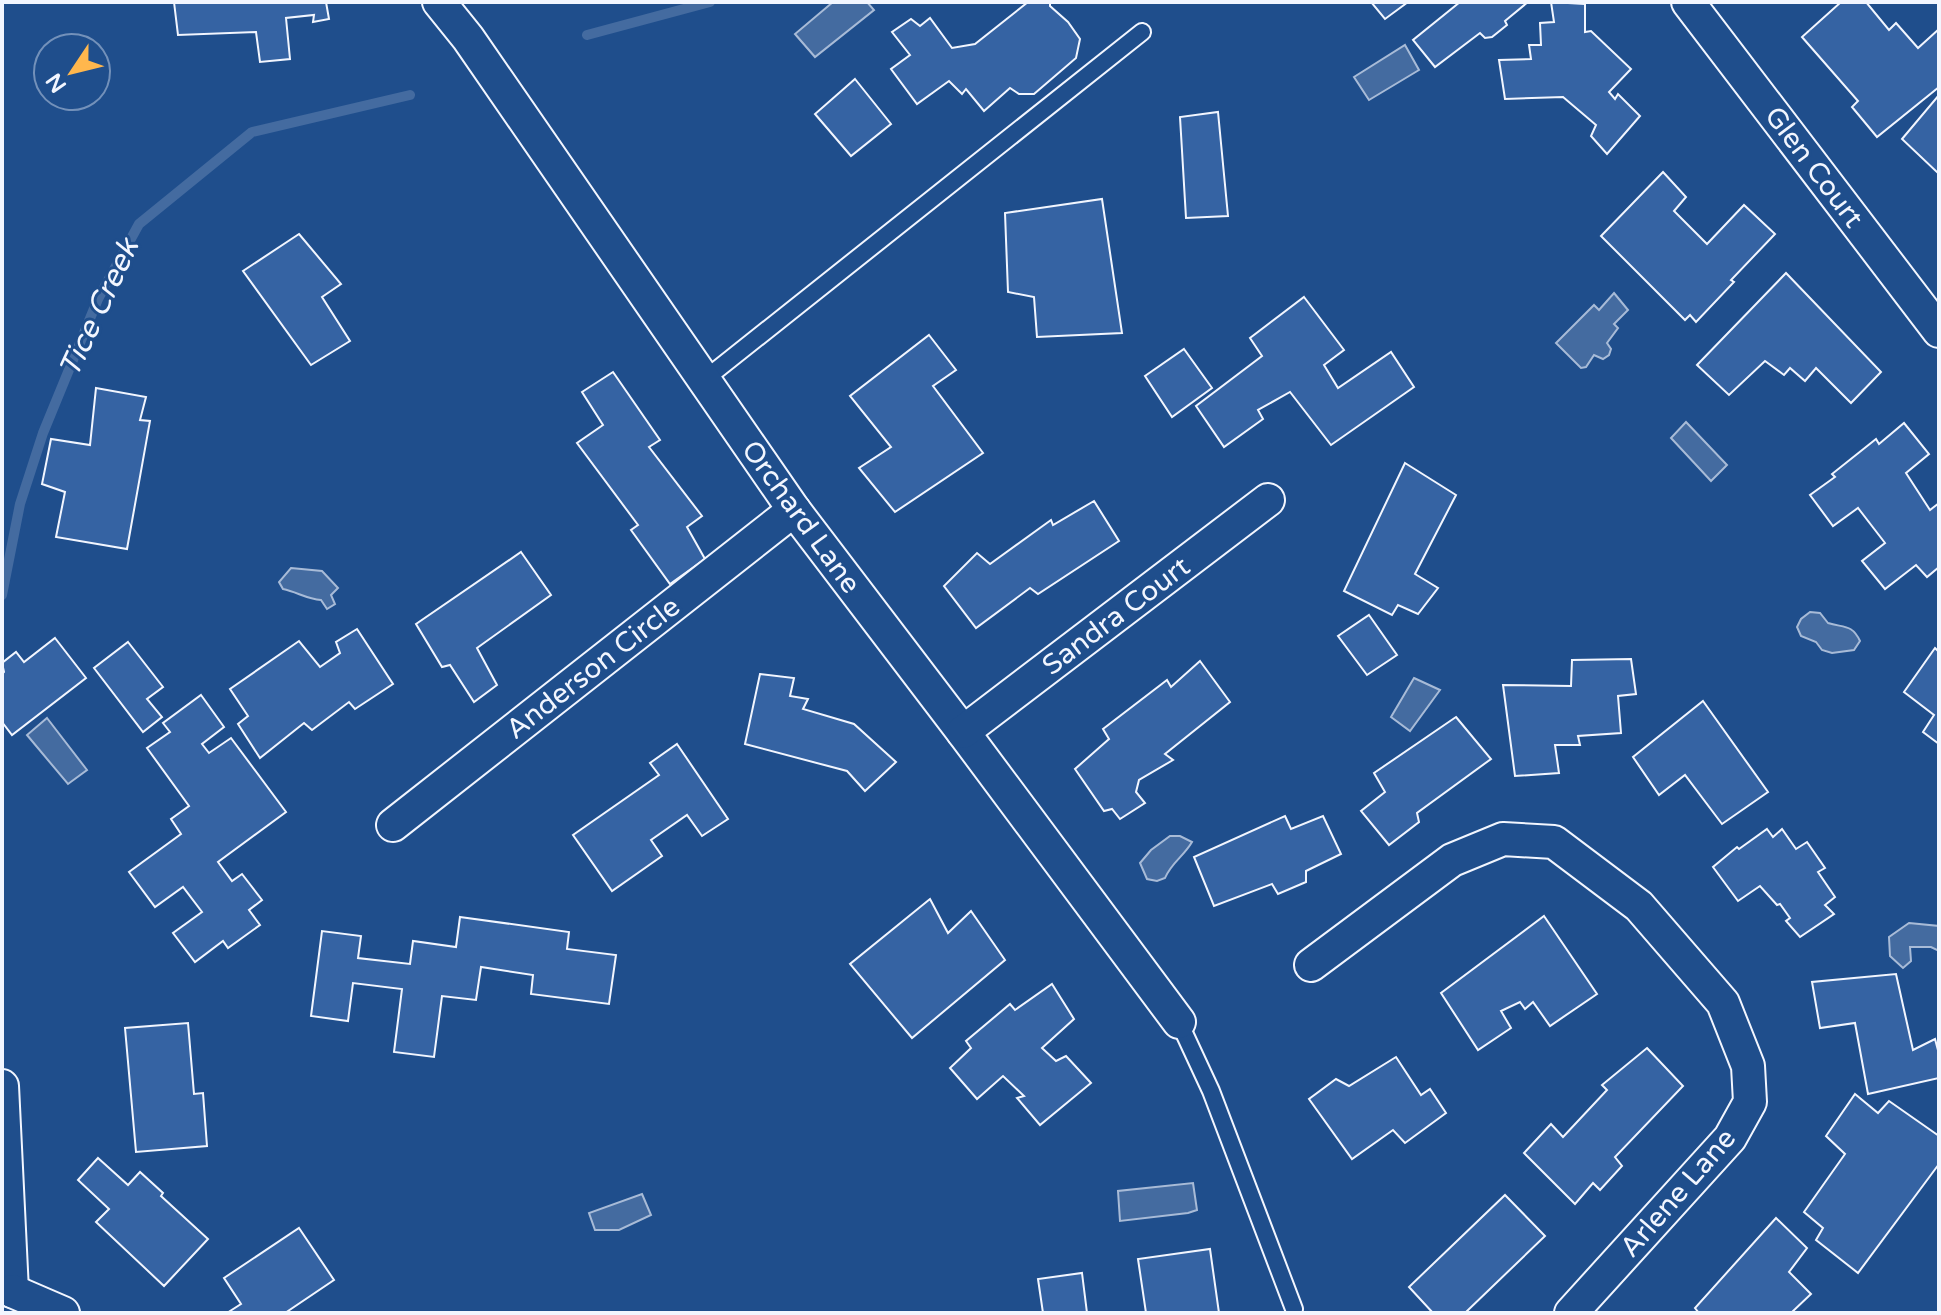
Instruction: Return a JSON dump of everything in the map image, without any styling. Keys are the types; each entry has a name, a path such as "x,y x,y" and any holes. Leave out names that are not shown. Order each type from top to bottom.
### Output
{"street":[{"name":"Orchard Lane","path":"439,2 468,38 794,510 1179,1022"},
{"name":"Glen Court","path":"1688,2 1939,331"},
{"name":"Sandra Court","path":"963,732 1268,500"},
{"name":"Anderson Circle","path":"393,825 794,510"},
{"name":"Arlene Lane","path":"1311,965 1452,860 1503,839 1554,842 1639,906 1723,1003 1748,1066 1750,1102 1730,1138 1571,1313"},
{"path":"2,1086 7,1294 63,1313"}],"lane":[{"path":"704,380 1142,32"},
{"path":"1179,1022 1211,1091 1294,1309"}],"water":[{"path":"833,2 867,2 874,10 815,57 795,34"},
{"path":"1405,45 1419,70 1369,100 1354,77"},
{"path":"1614,293 1628,310 1614,324 1618,328 1607,343 1611,349 1609,355 1603,359 1594,355 1586,367 1581,368 1556,343 1594,305 1599,310"},
{"path":"1686,422 1727,465 1711,481 1671,438"},
{"path":"291,568 322,571 338,588 331,595 335,604 327,609 321,600 283,589 279,582"},
{"path":"1810,612 1820,613 1828,623 1854,632 1860,641 1854,650 1832,653 1801,636 1797,627"},
{"path":"1414,678 1440,690 1410,731 1391,717"},
{"path":"47,718 87,770 68,784 27,735"},
{"path":"1170,836 1180,836 1192,842 1165,878 1157,881 1147,879 1140,863"},
{"path":"1909,923 1939,926 1939,951 1931,947 1910,947 1911,961 1903,968 1890,956 1889,937"},
{"path":"1193,1183 1197,1210 1120,1221 1118,1191"},
{"path":"642,1194 651,1215 619,1230 595,1230 589,1213"}],"building":[{"path":"174,2 326,2 329,19 313,22 314,15 286,18 290,59 260,62 256,32 178,35"},
{"path":"1028,2 1050,2 1050,6 1068,22 1080,39 1076,58 1034,94 1019,94 1010,88 984,111 966,89 962,94 949,81 917,104 891,69 910,55 892,32 911,19 920,26 930,18 952,48 975,44"},
{"path":"1371,2 1408,2 1385,19"},
{"path":"1460,2 1528,2 1505,21 1507,25 1492,37 1485,38 1480,33 1435,67 1413,40"},
{"path":"1551,2 1585,4 1585,32 1591,31 1631,69 1609,92 1615,99 1618,94 1640,116 1607,154 1591,136 1596,125 1563,97 1505,99 1499,60 1531,59 1529,45 1541,45 1540,23 1554,22"},
{"path":"1841,2 1866,2 1889,30 1896,23 1918,48 1939,29 1939,87 1877,137 1852,107 1858,101 1802,37"},
{"path":"855,79 891,124 851,156 815,114"},
{"path":"1939,95 1939,174 1902,139"},
{"path":"1218,112 1228,216 1186,218 1180,117"},
{"path":"1663,172 1686,197 1674,211 1707,244 1744,205 1775,234 1696,322 1690,315 1685,320 1601,236"},
{"path":"1102,199 1122,333 1037,337 1034,297 1008,292 1005,213"},
{"path":"299,234 341,284 322,297 350,341 311,365 243,271"},
{"path":"1786,273 1881,372 1851,403 1816,368 1805,381 1790,368 1784,375 1765,361 1729,395 1697,365"},
{"path":"1304,297 1344,350 1324,365 1338,388 1391,352 1414,387 1331,445 1290,392 1258,410 1263,419 1224,447 1196,406 1262,356 1250,338"},
{"path":"929,335 956,370 933,386 983,453 895,512 859,468 891,447 850,396"},
{"path":"1184,349 1212,388 1172,417 1145,376"},
{"path":"613,372 660,440 649,447 702,516 687,527 705,559 670,584 631,530 638,525 577,443 603,425 582,392"},
{"path":"96,388 146,397 140,420 150,421 127,549 56,537 65,492 42,484 51,439 90,445"},
{"path":"1904,423 1929,454 1906,473 1930,510 1939,503 1939,567 1927,577 1916,565 1885,589 1862,561 1885,543 1858,508 1833,526 1810,495 1835,477 1832,474 1876,439 1879,444"},
{"path":"1405,463 1456,495 1415,574 1438,588 1418,614 1398,605 1392,615 1344,591"},
{"path":"1094,501 1119,541 1038,594 1030,588 976,628 944,586 977,553 990,564 1051,520 1053,525"},
{"path":"521,552 551,595 477,648 497,685 474,702 450,665 442,667 416,624"},
{"path":"1369,615 1397,655 1367,675 1338,636"},
{"path":"357,629 393,684 355,709 349,702 312,730 304,723 260,758 238,724 248,716 230,689 299,641 320,667 340,653 336,642"},
{"path":"55,638 86,678 12,735 2,722 2,663 16,652 24,662"},
{"path":"128,642 163,687 147,699 162,717 143,732 94,668"},
{"path":"1935,648 1939,652 1939,744 1923,732 1934,715 1904,692"},
{"path":"1631,659 1636,694 1618,696 1621,733 1578,736 1580,745 1555,745 1559,773 1515,776 1503,685 1571,686 1572,660"},
{"path":"1200,661 1230,702 1165,754 1173,760 1139,780 1136,792 1145,803 1120,819 1112,809 1104,811 1075,769 1109,739 1103,729 1167,680 1171,687"},
{"path":"760,674 794,678 790,696 808,699 803,709 854,724 896,762 865,791 847,771 745,744"},
{"path":"201,695 224,727 202,744 209,753 231,738 286,812 218,862 232,881 242,874 262,900 249,910 260,925 228,948 223,941 195,962 173,933 202,912 183,887 155,907 129,872 181,834 171,819 189,806 147,748 170,732 163,723"},
{"path":"1703,701 1768,792 1722,824 1685,775 1659,795 1633,757"},
{"path":"1456,717 1491,759 1417,813 1419,822 1389,845 1361,811 1385,792 1374,773"},
{"path":"677,744 728,819 702,836 687,815 651,840 662,856 612,891 573,835 659,775 650,763"},
{"path":"1285,816 1291,829 1323,816 1341,854 1306,871 1306,882 1278,894 1272,884 1214,906 1194,857"},
{"path":"1767,829 1773,837 1782,829 1796,849 1807,842 1825,868 1818,872 1835,897 1825,905 1834,914 1800,937 1786,921 1790,918 1780,904 1777,905 1760,886 1738,901 1713,867 1737,847 1739,849"},
{"path":"930,899 948,933 971,911 1005,960 912,1038 850,964"},
{"path":"1544,916 1597,994 1550,1026 1533,1002 1525,1009 1520,1002 1501,1011 1511,1028 1478,1050 1441,993"},
{"path":"460,917 569,932 567,949 616,955 609,1004 531,994 533,975 481,967 476,1000 442,996 434,1057 394,1052 402,989 353,983 348,1021 311,1016 322,931 361,936 358,958 410,964 413,941 456,947"},
{"path":"1896,974 1913,1050 1935,1039 1939,1054 1939,1078 1868,1094 1855,1023 1820,1028 1812,982"},
{"path":"1052,984 1074,1019 1042,1048 1056,1061 1066,1056 1091,1083 1040,1125 1017,1098 1024,1096 1003,1076 977,1099 950,1068 971,1048 966,1041 1010,1004 1015,1010"},
{"path":"188,1023 194,1094 203,1093 207,1146 136,1152 125,1028"},
{"path":"1647,1048 1683,1086 1615,1157 1622,1166 1600,1190 1593,1183 1575,1204 1524,1153 1551,1124 1563,1137 1607,1090 1602,1085"},
{"path":"1396,1057 1421,1095 1430,1089 1446,1113 1405,1143 1393,1130 1352,1159 1309,1099 1336,1079 1349,1086"},
{"path":"1855,1094 1878,1113 1889,1101 1939,1136 1939,1164 1858,1273 1816,1240 1823,1228 1804,1212 1845,1154 1826,1136"},
{"path":"98,1158 128,1185 140,1172 208,1239 164,1286 96,1222 109,1209 78,1180"},
{"path":"1505,1195 1545,1236 1465,1313 1433,1313 1409,1287"},
{"path":"1776,1218 1807,1248 1789,1272 1811,1294 1791,1313 1699,1313 1695,1308"},
{"path":"299,1228 334,1280 285,1313 227,1313 241,1304 224,1278"},
{"path":"1210,1249 1219,1313 1146,1313 1138,1259"},
{"path":"1082,1273 1087,1313 1043,1313 1038,1279"}],"waterway":[{"name":"Tice Creek","path":"587,35 710,2"},
{"name":"Tice Creek","path":"2,595 20,504 43,433 98,299 139,224 252,132 410,95"}]}
